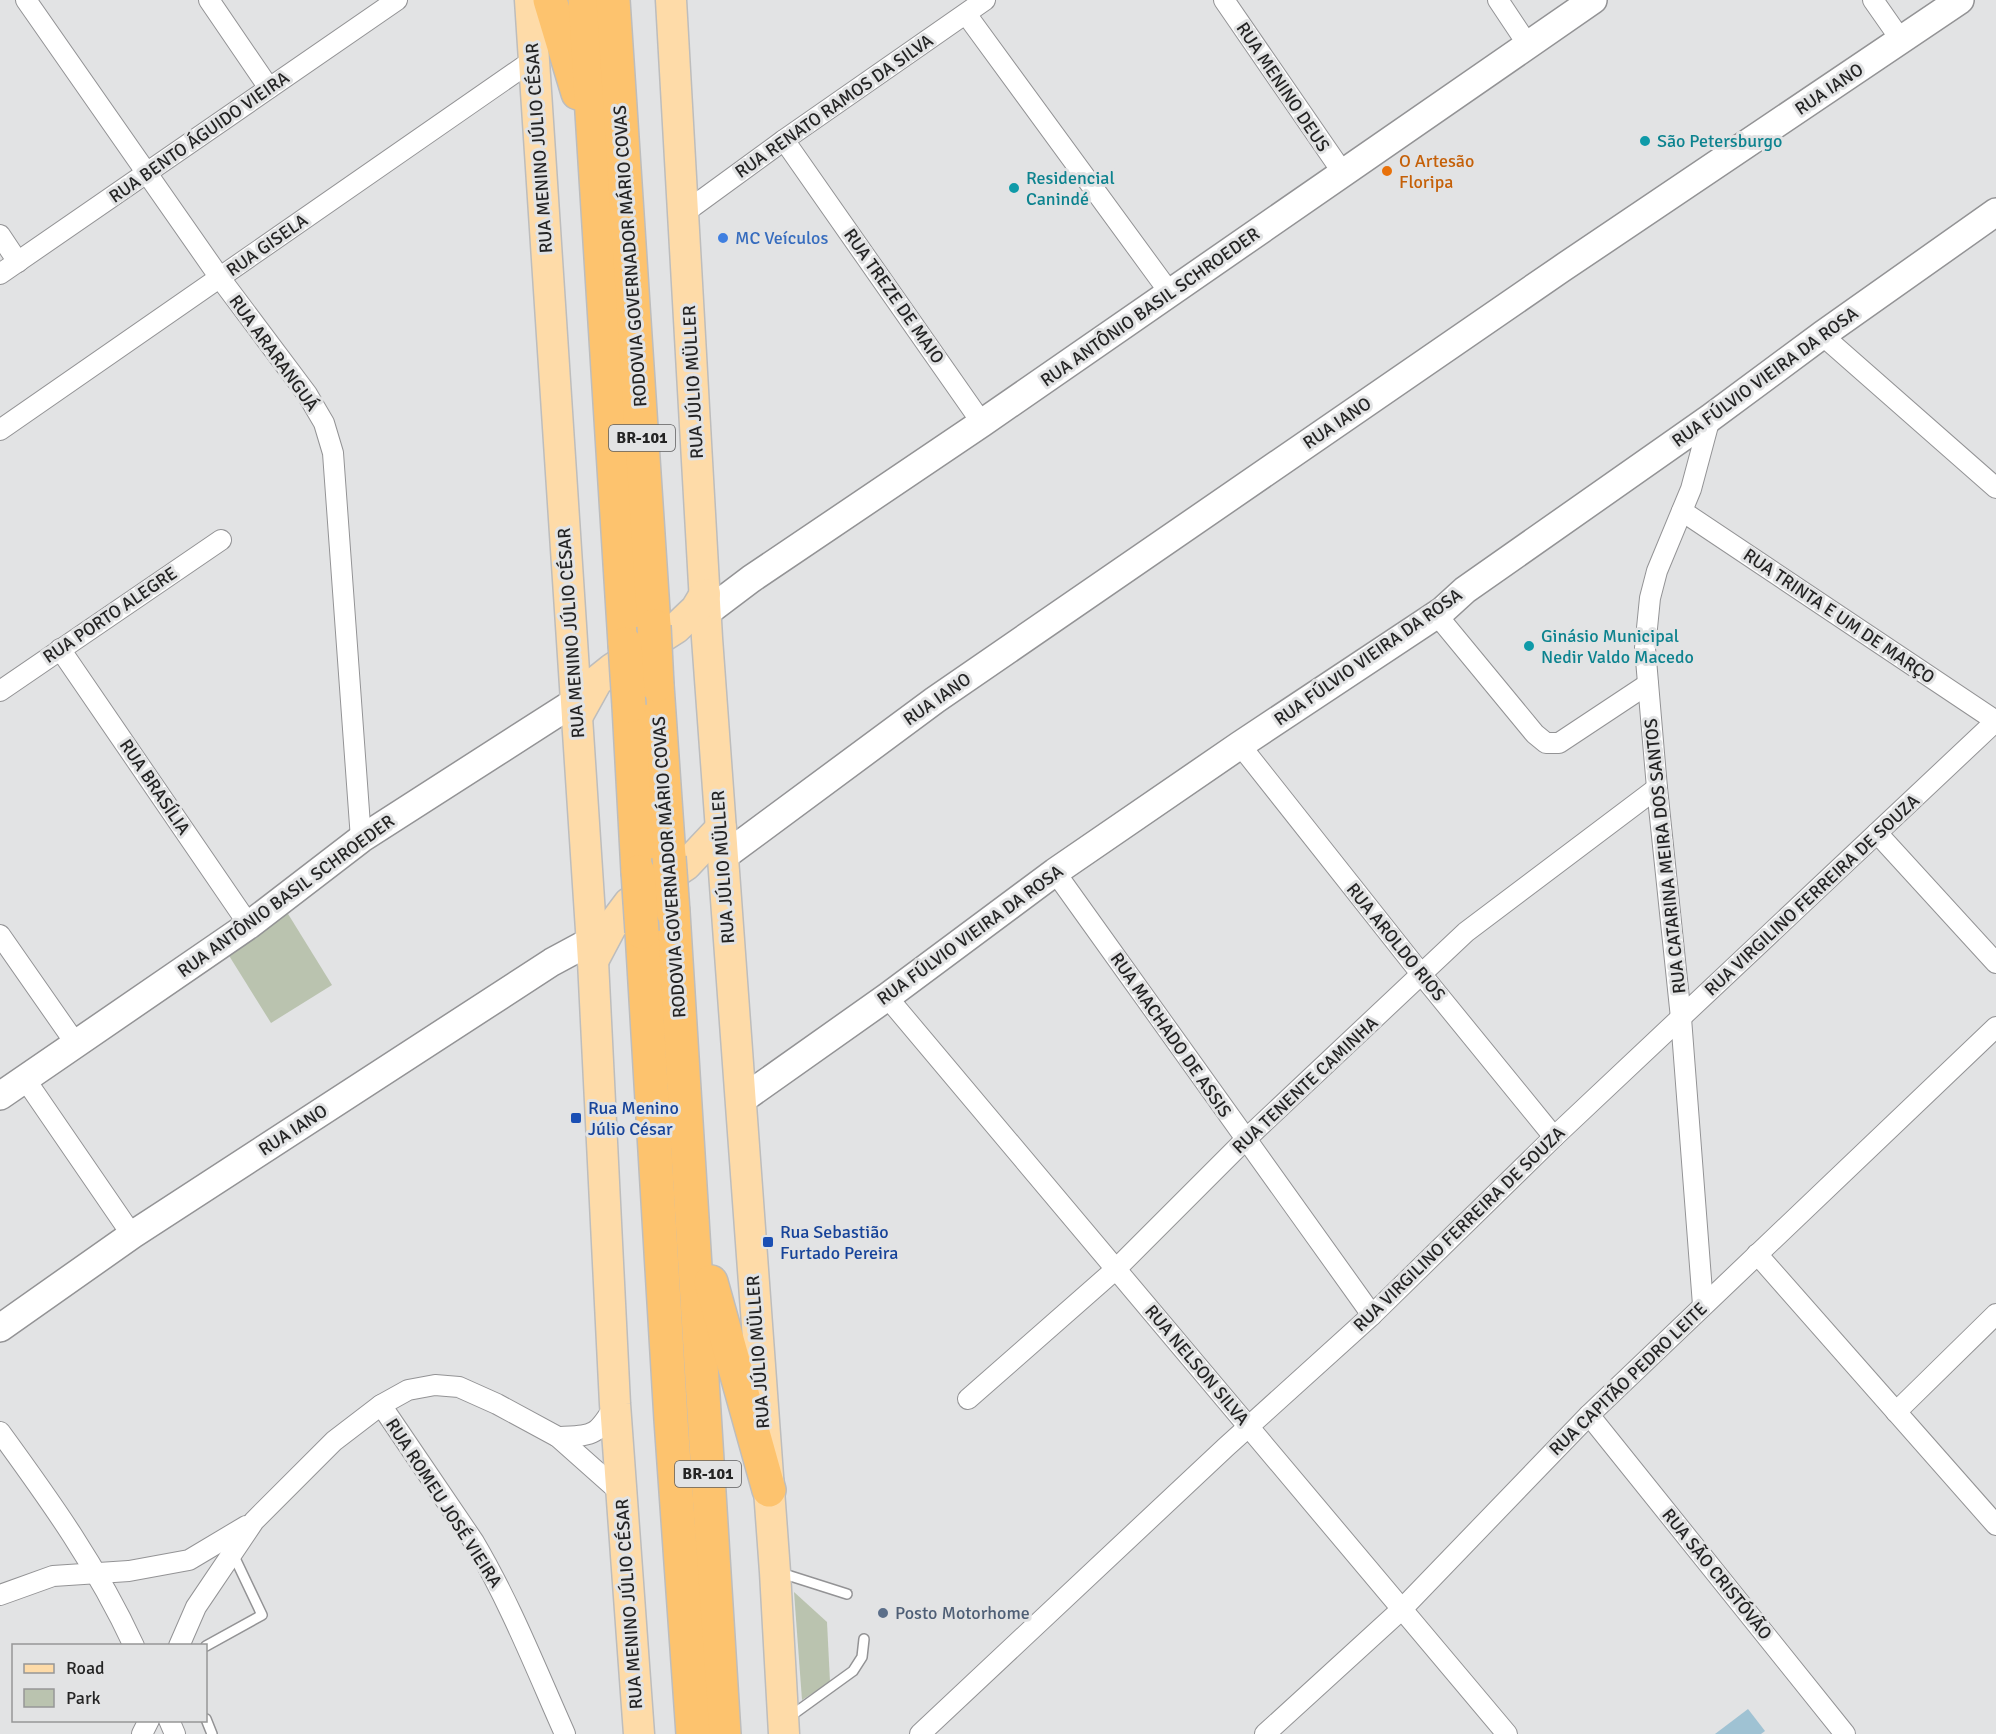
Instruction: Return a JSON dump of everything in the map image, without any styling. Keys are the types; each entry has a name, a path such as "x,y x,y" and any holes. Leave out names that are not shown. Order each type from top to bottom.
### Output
{"highway":[{"path":"550,0 596,150"},
{"name":"RODOVIA GOVERNADOR MÁRIO COVAS","path":"585,0 596,150 619,657 629,706 638,872 636,917 693,1734"},
{"name":"RODOVIA GOVERNADOR MÁRIO COVAS","path":"613,0 665,627 657,685 677,861 673,912 724,1734"},
{"path":"693,1213 769,1490"},
{"path":"672,1734 686,1620"}],"main road":[{"name":"RUA MENINO JÚLIO CÉSAR","path":"530,0 592,951 615,1404 639,1734"},
{"name":"RUA JÚLIO MÜLLER","path":"670,0 706,615 775,1572 784,1727"},
{"name":"RUA ANTÔNIO BASIL SCHROEDER","path":"576,709 619,657 696,609 706,615"},
{"path":"573,658 584,667 598,671 619,657"},
{"name":"RUA IANO","path":"592,951 611,927 636,917 677,861 722,853"},
{"path":"677,861 699,865 722,853"},
{"path":"588,892 636,917"}],"street":[{"name":"RUA ARARANGUÁ","path":"26,0 220,278 307,394 324,423 333,453 361,839"},
{"path":"209,0 269,88"},
{"name":"RUA BENTO ÁGUIDO VIEIRA","path":"0,274 397,0"},
{"name":"RUA RENATO RAMOS DA SILVA","path":"684,213 784,140 985,0"},
{"name":"RUA MENINO DEUS","path":"1224,0 1343,173"},
{"path":"1498,0 1528,45"},
{"name":"RUA ANTÔNIO BASIL SCHROEDER","path":"706,615 751,579 982,423 1593,0"},
{"path":"1873,0 1901,40"},
{"name":"RUA IANO","path":"722,853 935,700 1561,269 1960,0"},
{"path":"966,14 1170,293"},
{"name":"RUA GISELA","path":"0,430 533,60"},
{"name":"RUA TREZE DE MAIO","path":"784,140 982,423"},
{"name":"RUA FÚLVIO VIEIRA DA ROSA","path":"740,1101 1055,872 1436,614 1465,590 1710,418 1822,335 1996,212"},
{"path":"0,235 18,262"},
{"path":"1822,335 1996,488"},
{"name":"RUA CATARINA MEIRA DOS SANTOS","path":"1703,1305 1681,1018 1645,648 1650,598 1666,546 1692,489 1710,418"},
{"name":"RUA TRINTA E UM DE MARÇO","path":"1682,511 1996,721"},
{"name":"RUA PORTO ALEGRE","path":"0,691 221,540"},
{"path":"1436,614 1535,734 1546,742 1559,743 1648,684"},
{"name":"RUA BRASÍLIA","path":"60,649 249,925"},
{"name":"RUA ANTÔNIO BASIL SCHROEDER","path":"0,1096 249,925 361,839 576,709"},
{"name":"RUA VIRGILINO FERREIRA DE SOUZA","path":"920,1734 1248,1427 1372,1315 1554,1137 1996,721"},
{"name":"RUA AROLDO RIOS","path":"1240,745 1554,1137"},
{"name":"RUA TENENTE CAMINHA","path":"968,1399 1116,1269 1245,1140 1466,932 1657,788"},
{"path":"1877,833 1996,963"},
{"name":"RUA MACHADO DE ASSIS","path":"1055,872 1372,1315"},
{"path":"0,935 76,1044"},
{"name":"RUA IANO","path":"0,1328 132,1235 552,962 592,951"},
{"name":"RUA NELSON SILVA","path":"886,997 1507,1734"},
{"name":"RUA CAPITÃO PEDRO LEITE","path":"1264,1734 1402,1609 1589,1414 1996,1027"},
{"path":"25,1079 132,1235"},
{"path":"1757,1254 1996,1526"},
{"path":"1896,1412 1996,1314"},
{"path":"180,1644 196,1607 254,1521 334,1441 381,1405 408,1390 422,1386 459,1387 497,1404 558,1437 621,1493"},
{"path":"558,1437 590,1435 604,1424 615,1404"},
{"name":"RUA ROMEU JOSÉ VIEIRA","path":"381,1405 488,1566 565,1734"},
{"name":"RUA SÃO CRISTÓVÃO","path":"1589,1414 1845,1734"},
{"path":"0,1432 63,1518 114,1604 133,1644"},
{"path":"0,1595 53,1576 129,1571 189,1560 254,1521"}],"lane":[{"path":"207,1645 262,1615 232,1553"},
{"path":"775,1572 847,1594"},
{"path":"784,1727 853,1671 862,1657 864,1638"}],"green space":[{"path":"285,909 332,985 271,1023 223,946"},
{"path":"794,1592 827,1622 830,1682 802,1700"}],"water":[{"path":"1748,1709 1765,1731 1761,1734 1715,1734"}],"place":[{"name":"São Petersburgo","path":"1645,141"},
{"name":"O Artesão Floripa","path":"1387,171"},
{"name":"Residencial Canindé","path":"1014,188"},
{"name":"MC Veículos","path":"723,238"},
{"name":"Ginásio Municipal Nedir Valdo Macedo","path":"1529,646"},
{"name":"Rua Menino Júlio César","path":"576,1118"},
{"name":"Rua Sebastião Furtado Pereira","path":"768,1242"},
{"name":"Posto Motorhome","path":"883,1613"}]}
